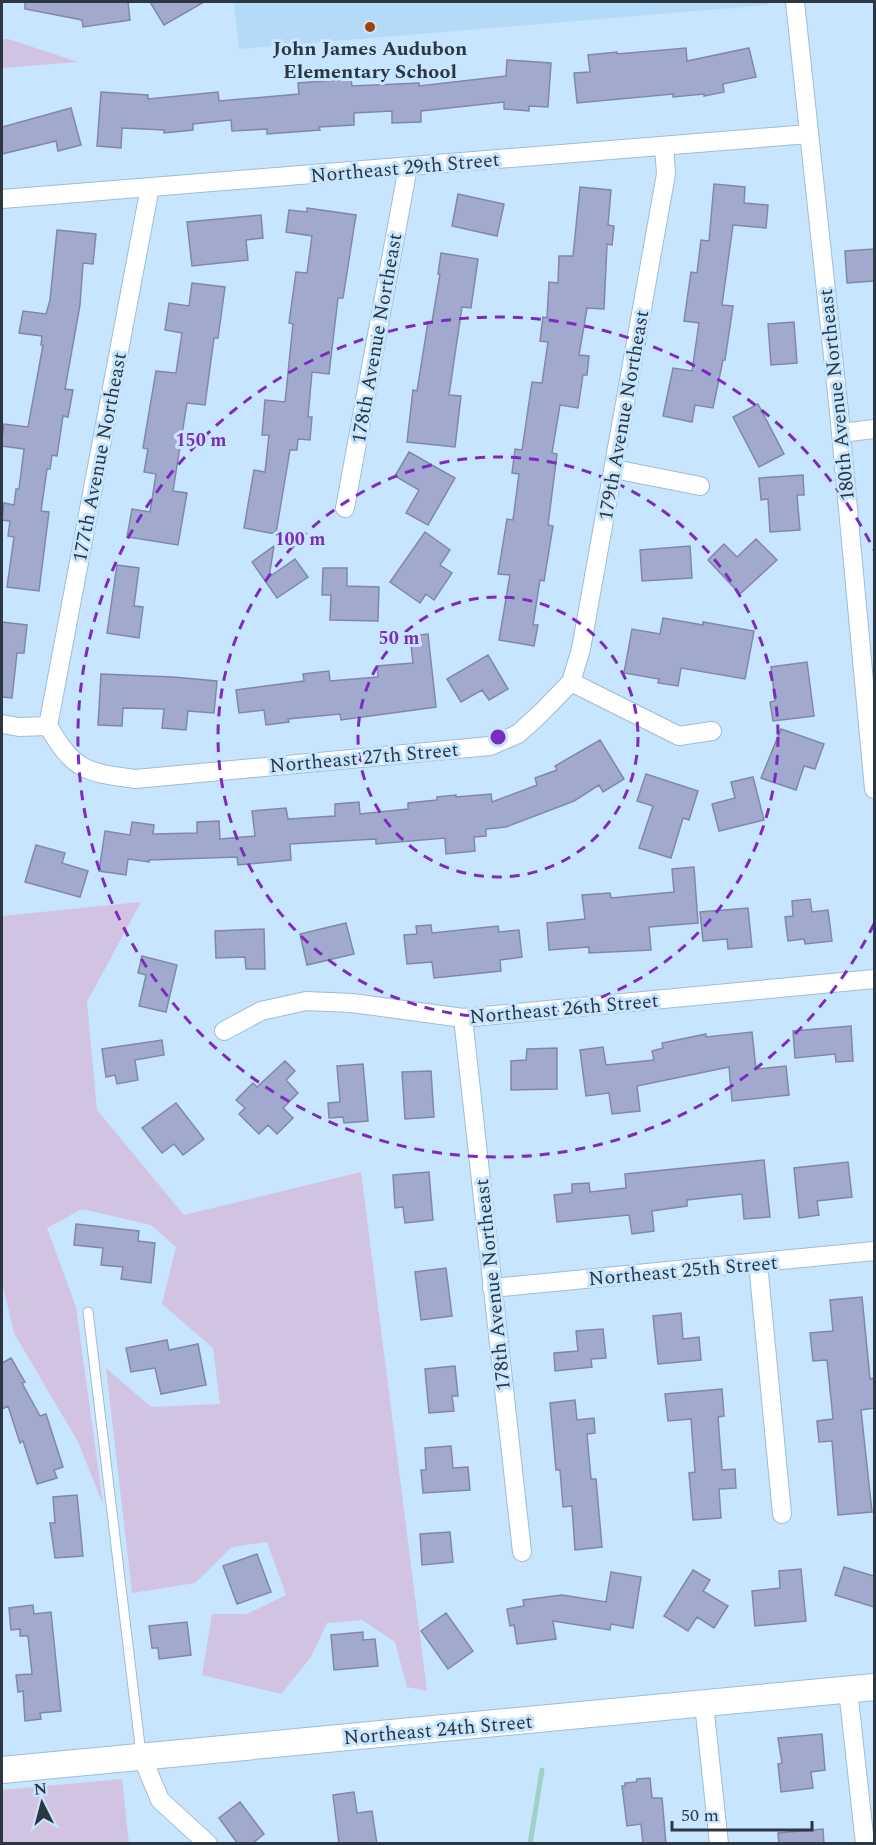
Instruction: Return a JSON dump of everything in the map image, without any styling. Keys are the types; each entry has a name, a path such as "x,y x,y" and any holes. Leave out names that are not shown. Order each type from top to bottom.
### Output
{"main road":[{"name":"Northeast 24th Street","path":"2,1770 874,1687"}],"street":[{"name":"180th Avenue Northeast","path":"795,2 841,433 874,789"},
{"name":"Northeast 29th Street","path":"2,199 809,134"},
{"name":"179th Avenue Northeast","path":"571,682 581,649 666,174 664,146"},
{"name":"178th Avenue Northeast","path":"345,508 408,167"},
{"name":"177th Avenue Northeast","path":"48,726 150,187"},
{"path":"841,433 874,429"},
{"path":"614,469 700,486"},
{"path":"571,682 679,736 712,731"},
{"name":"Northeast 27th Street","path":"48,726 63,751 78,766 100,774 135,779 490,746 518,734 542,713 571,682"},
{"path":"2,724 19,727 48,726"},
{"name":"Northeast 26th Street","path":"224,1030 261,1011 306,1001 352,1003 463,1018 874,979"},
{"name":"178th Avenue Northeast","path":"463,1018 522,1552"},
{"name":"Northeast 25th Street","path":"492,1288 874,1251"},
{"path":"758,1263 782,1514"},
{"path":"848,1690 865,1844"},
{"path":"704,1704 719,1844"},
{"path":"142,1757 160,1800 208,1844"}],"lane":[{"path":"88,1312 142,1757"}],"shaded area":[{"name":"John James Audubon Elementary School","path":"234,2 768,2 768,5 239,49"},
{"path":"2,39 8,39 78,62 2,68"},
{"path":"141,902 87,1002 97,1110 184,1215 361,1172 427,1691 407,1687 395,1642 362,1620 327,1623 311,1657 281,1694 202,1675 212,1614 247,1614 286,1595 267,1542 232,1547 195,1583 132,1593 106,1368 151,1407 220,1404 213,1348 162,1304 176,1247 151,1225 82,1209 47,1228 76,1307 103,1504 78,1442 14,1333 2,1282 2,916"},
{"path":"122,1779 129,1843 2,1843 2,1790"}],"building":[{"path":"25,2 128,2 130,20 83,27 82,20 25,9"},
{"path":"150,2 204,2 164,25"},
{"path":"686,48 687,61 749,48 756,77 723,84 724,92 704,96 704,94 673,97 673,94 577,103 574,73 590,72 588,55"},
{"path":"507,60 551,63 548,107 529,106 529,111 504,109 504,102 421,111 421,122 392,123 392,111 354,113 354,125 267,134 267,129 232,131 231,120 193,124 193,130 164,133 164,130 122,128 121,148 97,146 101,92 148,95 148,99 218,92 219,101 299,94 298,83 351,79 352,86 419,83 419,86 506,76"},
{"path":"71,108 81,145 58,151 56,141 2,154 2,127"},
{"path":"714,184 745,187 744,203 768,205 766,228 733,225 722,305 733,306 725,360 723,360 713,408 695,405 692,422 663,416 673,368 692,371 699,323 684,321 691,272 697,273 701,240 709,241"},
{"path":"580,187 611,190 608,225 614,226 612,245 607,244 604,309 587,308 579,355 589,356 587,375 583,375 578,408 560,405 552,453 557,454 548,525 553,526 544,581 540,580 533,625 538,625 534,646 499,640 510,575 498,574 507,519 513,520 519,474 512,473 515,449 522,450 532,382 542,383 548,342 540,341 543,317 547,318 549,282 558,283 559,256 573,256"},
{"path":"458,194 504,204 497,236 452,226"},
{"path":"307,208 356,215 343,298 338,298 329,374 312,372 308,417 312,417 310,440 298,439 297,450 290,450 276,533 270,533 244,528 254,470 265,472 269,435 262,435 265,400 285,402 293,324 289,323 296,272 307,273 312,236 286,232 289,210 307,212"},
{"path":"261,215 263,238 246,240 248,260 192,266 187,222"},
{"path":"57,230 96,234 93,264 83,263 80,305 65,389 73,390 68,417 63,416 57,456 52,455 50,469 47,469 41,511 49,512 39,591 7,587 14,537 8,536 10,521 2,520 4,503 14,505 16,489 19,489 24,449 2,446 2,438 4,424 28,427 43,345 41,345 42,336 19,333 23,311 46,314 50,300"},
{"path":"874,249 874,281 847,283 845,251"},
{"path":"441,253 478,259 471,308 462,307 449,395 461,396 455,447 407,442 413,390 417,391 428,322 432,322"},
{"path":"192,283 225,287 218,338 214,338 205,405 187,403 173,491 187,493 178,545 127,537 132,509 150,512 156,474 144,472 148,449 143,448 156,371 176,373 182,333 165,330 169,303 189,306"},
{"path":"794,322 797,363 771,365 768,324"},
{"path":"758,404 784,454 759,467 733,417"},
{"path":"409,452 455,478 428,525 406,513 419,490 395,476"},
{"path":"803,475 804,495 797,495 800,530 770,532 768,499 761,500 759,478"},
{"path":"425,532 450,550 440,565 452,573 434,600 426,594 420,603 390,582"},
{"path":"756,539 777,560 740,594 708,560 724,544 737,557"},
{"path":"274,546 269,577 295,559 308,577 277,598 252,562"},
{"path":"690,546 692,578 642,581 640,550"},
{"path":"117,565 139,568 134,606 143,607 139,638 107,633"},
{"path":"323,568 347,568 347,586 379,587 378,621 330,620 331,595 322,595"},
{"path":"663,618 754,631 745,679 681,668 678,686 658,683 659,679 624,673 632,629 660,634"},
{"path":"2,622 27,625 24,653 17,653 12,698 2,697"},
{"path":"428,634 436,707 341,720 340,714 288,719 289,722 266,725 264,710 239,713 236,690 304,681 303,674 329,671 330,681 378,677 377,666 413,663 410,636"},
{"path":"488,655 508,689 489,700 482,690 461,702 447,679"},
{"path":"807,662 814,716 773,721 770,702 775,701 771,667"},
{"path":"101,674 217,681 214,713 188,711 186,730 162,728 164,709 123,708 122,726 98,725"},
{"path":"781,729 824,744 815,769 804,766 796,790 761,778"},
{"path":"600,740 624,779 603,792 599,785 574,801 506,827 486,829 486,836 474,837 475,851 446,854 445,838 376,844 376,839 290,844 291,860 238,865 237,857 149,860 149,862 128,859 126,875 99,871 105,831 130,835 132,822 154,825 153,834 197,833 197,822 219,821 220,839 255,836 252,811 286,808 288,819 335,816 335,804 359,802 360,814 408,809 408,803 437,800 437,797 456,795 456,797 491,794 492,802 537,785 535,778 557,770 555,766"},
{"path":"646,774 698,791 689,820 683,818 671,858 639,848 653,806 637,801"},
{"path":"753,777 764,820 719,831 712,804 735,798 731,782"},
{"path":"36,845 65,853 62,863 88,871 80,897 25,882"},
{"path":"694,867 698,923 649,927 651,950 589,953 589,947 549,950 547,923 585,919 582,895 610,893 611,898 674,892 672,869"},
{"path":"810,899 812,912 828,910 832,941 805,944 804,939 788,941 785,917 793,916 792,901"},
{"path":"748,908 752,947 728,949 727,939 703,941 700,912"},
{"path":"346,923 354,954 307,965 300,934"},
{"path":"431,925 432,933 498,926 499,932 519,930 522,957 500,960 501,971 434,978 432,962 407,964 404,935 417,934 416,926"},
{"path":"264,929 265,969 246,969 245,957 216,958 215,931"},
{"path":"142,956 177,965 166,1012 139,1006 146,975 138,973"},
{"path":"851,1026 853,1061 836,1062 835,1054 795,1058 793,1031"},
{"path":"752,1032 756,1069 786,1066 789,1095 732,1101 729,1067 637,1086 640,1111 612,1114 609,1093 586,1096 580,1050 603,1047 606,1065 654,1060 652,1051 663,1048 662,1043 706,1034 706,1037"},
{"path":"162,1040 164,1055 135,1060 138,1080 117,1084 115,1075 106,1077 102,1049"},
{"path":"557,1048 557,1089 511,1090 511,1061 526,1060 527,1049"},
{"path":"285,1061 295,1071 286,1080 298,1093 283,1108 293,1118 277,1134 268,1125 259,1134 239,1114 245,1108 236,1100 253,1083 257,1087"},
{"path":"363,1064 368,1121 344,1123 343,1117 329,1118 328,1103 340,1102 337,1066"},
{"path":"431,1071 434,1117 405,1119 402,1072"},
{"path":"176,1103 204,1139 183,1155 174,1144 162,1153 142,1128"},
{"path":"764,1160 770,1217 744,1219 742,1194 687,1200 687,1206 652,1211 654,1231 632,1234 629,1215 557,1222 554,1195 572,1193 572,1184 589,1183 590,1192 626,1188 625,1174"},
{"path":"848,1162 852,1197 817,1201 819,1215 799,1218 794,1168"},
{"path":"429,1172 433,1220 405,1223 403,1207 395,1208 393,1175"},
{"path":"76,1224 139,1231 138,1241 155,1243 151,1283 121,1279 123,1267 101,1265 103,1248 74,1245"},
{"path":"446,1268 452,1316 421,1320 415,1272"},
{"path":"862,1297 870,1379 874,1378 874,1408 861,1410 872,1512 838,1515 832,1441 819,1442 817,1421 833,1419 827,1360 813,1361 810,1333 833,1331 830,1300"},
{"path":"681,1313 683,1339 699,1337 701,1360 658,1364 653,1316"},
{"path":"603,1329 606,1358 591,1359 592,1367 555,1371 554,1353 578,1351 576,1331"},
{"path":"167,1340 169,1350 198,1344 206,1385 161,1394 155,1368 131,1372 126,1348"},
{"path":"11,1358 40,1416 46,1414 63,1467 54,1470 57,1478 37,1484 23,1441 20,1443 8,1406 2,1409 2,1363"},
{"path":"455,1366 458,1396 452,1396 454,1411 429,1413 425,1369"},
{"path":"722,1389 724,1416 718,1417 722,1470 735,1469 736,1488 719,1489 721,1518 693,1520 689,1473 695,1472 691,1419 668,1421 665,1394"},
{"path":"575,1400 577,1420 594,1418 595,1433 587,1434 591,1479 596,1479 602,1547 575,1550 572,1506 563,1507 560,1470 556,1470 550,1403"},
{"path":"451,1446 453,1468 468,1467 470,1490 423,1493 421,1470 426,1470 425,1448"},
{"path":"77,1495 83,1556 55,1558 50,1523 55,1523 53,1497"},
{"path":"450,1532 453,1562 422,1565 420,1534"},
{"path":"257,1554 271,1592 237,1604 223,1566"},
{"path":"844,1567 874,1576 874,1607 835,1595"},
{"path":"801,1569 806,1621 755,1626 752,1591 780,1588 779,1571"},
{"path":"693,1570 710,1580 703,1591 728,1606 714,1628 697,1617 688,1631 664,1616"},
{"path":"611,1572 641,1577 633,1628 611,1624 610,1630 553,1621 556,1639 517,1644 514,1625 510,1626 507,1609 524,1606 523,1600 562,1595 606,1602"},
{"path":"33,1605 34,1614 51,1612 61,1711 40,1713 41,1719 25,1721 23,1691 18,1692 16,1675 32,1674 28,1636 20,1636 20,1629 11,1630 9,1608"},
{"path":"446,1613 473,1651 448,1669 421,1631"},
{"path":"187,1622 191,1655 159,1659 158,1648 152,1648 149,1626"},
{"path":"363,1632 363,1640 375,1639 378,1666 334,1670 331,1635"},
{"path":"822,1734 825,1770 811,1772 813,1788 781,1792 778,1764 782,1763 778,1738"},
{"path":"650,1778 652,1798 662,1798 666,1844 643,1844 641,1824 627,1826 622,1786 625,1786 625,1783 636,1782 637,1779"},
{"path":"354,1792 357,1813 372,1811 377,1844 339,1844 333,1795"},
{"path":"240,1802 264,1834 252,1844 238,1844 219,1818"},
{"path":"823,1829 824,1844 779,1844 778,1833"}],"waterway":[{"path":"530,1844 542,1770"}],"place":[{"name":"John James Audubon Elementary School","path":"370,27"}]}
